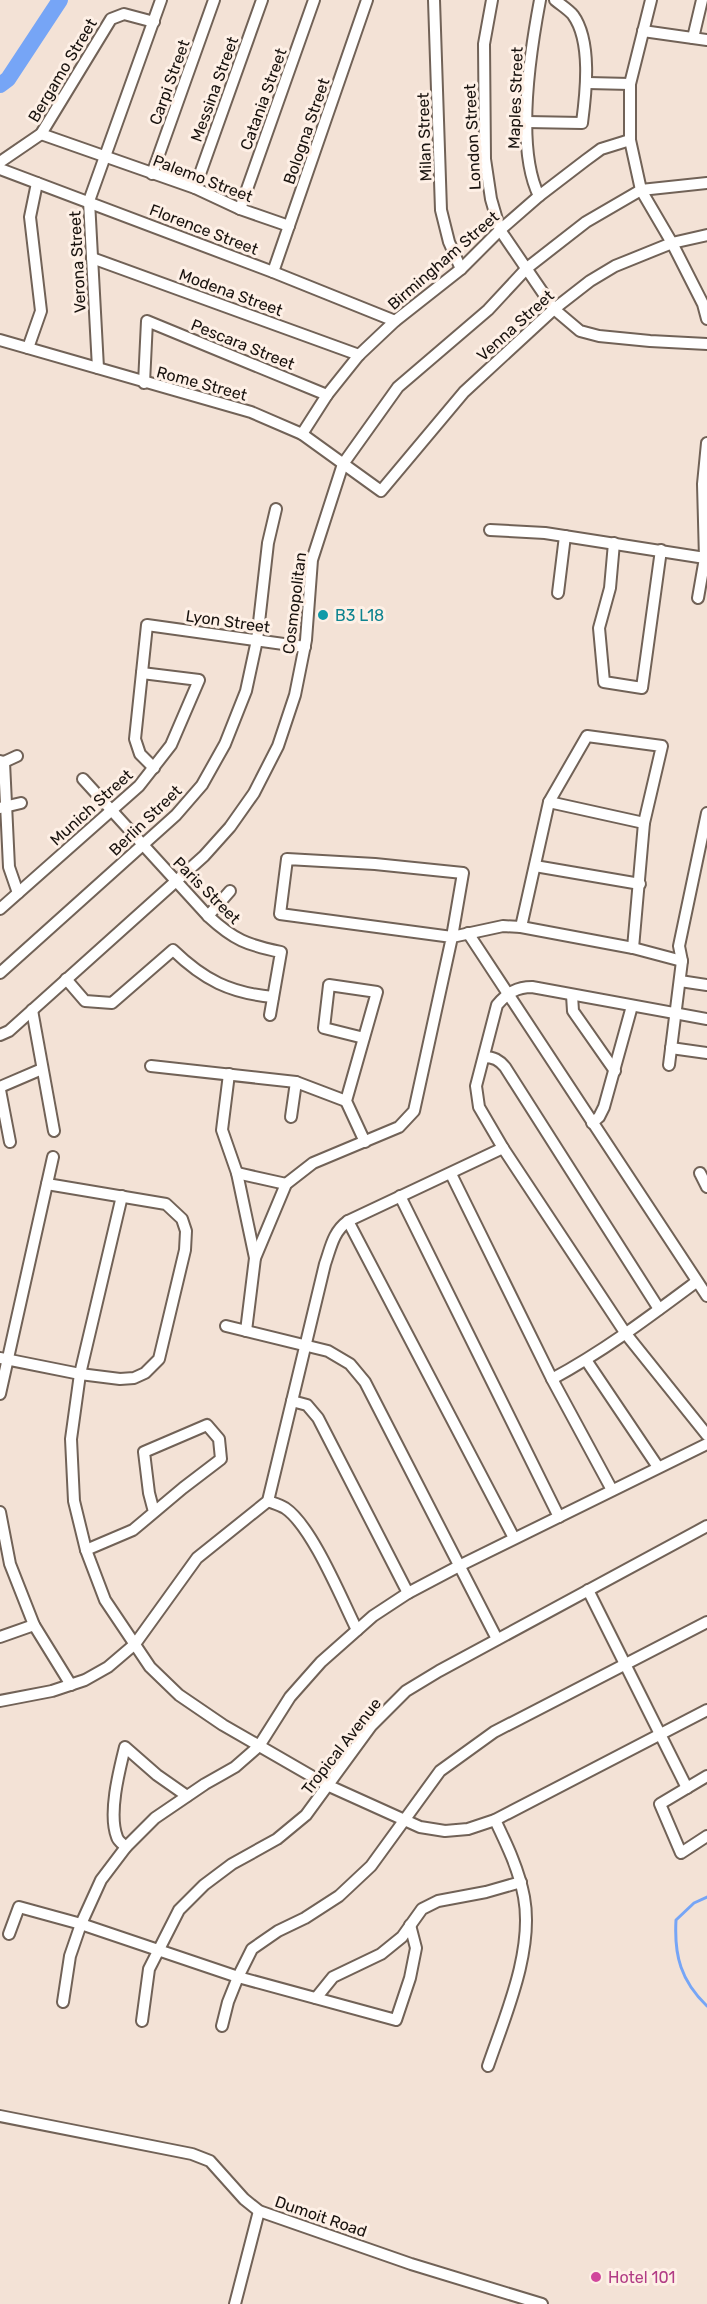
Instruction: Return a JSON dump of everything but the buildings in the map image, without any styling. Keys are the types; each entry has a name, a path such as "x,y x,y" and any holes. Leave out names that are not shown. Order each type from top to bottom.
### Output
{"street":[{"name":"Verona Street","path":"98,368 89,201 161,0"},
{"name":"Carpi Street","path":"152,174 214,0"},
{"name":"Messina Street","path":"195,188 262,0"},
{"name":"Catania Street","path":"240,209 314,0"},
{"name":"Bologna Street","path":"273,272 367,0"},
{"name":"Milan Street","path":"434,0 441,210 449,243 461,269"},
{"name":"London Street","path":"492,0 484,44 485,159 491,199 500,230 554,309 580,331 599,336 707,344"},
{"name":"Maples Street","path":"539,196 532,183 528,160 527,122 532,43 540,0"},
{"path":"527,122 582,123 588,83 582,36 573,15 555,0"},
{"path":"651,0 630,84 630,140 641,190 672,243 703,304 707,319"},
{"path":"693,38 702,0"},
{"name":"Bergamo Street","path":"0,162 41,134 111,19 124,14 154,22"},
{"path":"644,31 707,40"},
{"path":"588,83 630,84"},
{"name":"Palemo Street","path":"41,134 195,188 240,209 289,226"},
{"name":"Birmingham Street","path":"302,434 327,395 359,356 395,321 461,269 500,230 539,196 601,149 630,140"},
{"name":"Florence Street","path":"0,169 89,201 395,321"},
{"path":"28,348 41,310 30,217 37,183"},
{"name":"Cosmopolitan","path":"0,1035 9,1031 204,856 230,827 254,793 278,746 295,695 304,647 312,560 343,464 398,387 488,310 527,268 586,222 641,190 707,183"},
{"name":"Venna Street","path":"381,491 464,392 554,309 590,281 615,266 672,243 707,235"},
{"name":"Modena Street","path":"92,258 359,356"},
{"name":"Pescara Street","path":"144,383 147,321 327,395"},
{"name":"Rome Street","path":"0,340 251,412 302,434 381,491"},
{"path":"698,598 705,558 707,443"},
{"name":"Berlin Street","path":"0,973 176,815 202,785 225,744 246,691 257,640 268,543 276,509"},
{"path":"490,530 565,536 705,558"},
{"path":"558,593 565,536"},
{"path":"614,543 610,588 599,627 604,682 642,688 661,550"},
{"name":"Lyon Street","path":"142,673 147,625 304,647"},
{"path":"142,673 135,739 140,754 154,768"},
{"name":"Munich Street","path":"0,909 139,786 171,745 199,680 142,673"},
{"path":"521,927 549,802 588,736 662,746 644,823 633,948"},
{"path":"17,756 2,762 3,808 9,867 18,893"},
{"name":"Paris Street","path":"83,779 208,916 228,934 251,945 281,952 270,1015"},
{"path":"549,802 644,823"},
{"path":"3,808 21,803"},
{"path":"669,1065 682,961 679,946 702,861 706,819"},
{"path":"246,1331 255,1258 286,1184 313,1163 399,1127 414,1111 452,937 463,873 375,864 287,859 280,914 452,937 502,926 521,927 633,948 682,961"},
{"path":"535,866 640,884"},
{"path":"208,916 230,891"},
{"path":"468,933 707,1296"},
{"path":"66,979 85,1000 112,1003 173,950 193,969 220,985 247,994 273,997"},
{"path":"680,981 707,985"},
{"path":"364,1038 324,1028 329,985 377,992 364,1038 346,1101 365,1142"},
{"path":"707,1019 522,987 507,995 497,1005 476,1086 477,1098 489,1126 626,1334 707,1435"},
{"path":"572,995 573,1011 615,1071"},
{"path":"592,1124 604,1107 632,1006"},
{"path":"32,1010 54,1131"},
{"path":"671,1048 707,1053"},
{"path":"484,1058 491,1057 505,1067 659,1309"},
{"path":"151,1066 296,1082 346,1101"},
{"path":"10,1142 0,1088 42,1069"},
{"path":"229,1074 222,1130 237,1173 255,1258"},
{"path":"291,1117 296,1082"},
{"path":"0,1701 70,1685 108,1667 135,1644 197,1558 268,1501 334,1237 340,1227 348,1221 503,1148"},
{"path":"0,1394 4,1359 53,1157"},
{"path":"237,1173 286,1184"},
{"path":"700,1173 707,1187"},
{"path":"451,1174 552,1379 612,1490"},
{"path":"4,1359 80,1374 120,1379 134,1378 145,1373 159,1359 185,1251 186,1232 182,1219 176,1210 166,1204 46,1184"},
{"path":"122,1196 80,1374 71,1439 74,1501 86,1550 105,1600 150,1667 179,1695 223,1725 327,1785 420,1827 445,1831 468,1830 495,1821 707,1710"},
{"path":"400,1196 559,1517"},
{"path":"348,1221 514,1538"},
{"path":"552,1379 626,1334 696,1282"},
{"path":"226,1326 328,1351 350,1364 364,1382 461,1565 497,1639"},
{"path":"586,1360 658,1467"},
{"path":"292,1401 307,1405 318,1418 408,1593"},
{"path":"86,1550 133,1530 221,1459 219,1439 207,1425 144,1452 149,1493 154,1512"},
{"path":"63,2002 70,1956 81,1923 101,1880 126,1847 155,1818 235,1767 259,1746 291,1697 321,1662 373,1616 408,1593 461,1565 707,1444"},
{"path":"268,1501 286,1508 301,1525 326,1567 357,1630"},
{"path":"0,1512 5,1566 34,1625 70,1685"},
{"name":"Tropical Avenue","path":"142,2021 149,1969 179,1910 204,1885 232,1864 277,1839 306,1815 371,1726 406,1691 497,1639 707,1526"},
{"path":"588,1590 687,1788"},
{"path":"222,2026 228,2002 252,1948 339,1896 371,1866 440,1771 466,1750 494,1732 707,1622"},
{"path":"0,1637 34,1625"},
{"path":"126,1847 117,1839 114,1824 116,1780 125,1748 187,1796"},
{"path":"707,1776 660,1804 681,1853 707,1836"},
{"path":"488,2067 514,1987 525,1940 525,1901 521,1882 495,1821"},
{"path":"316,1998 333,1977 381,1954 402,1937 422,1909 438,1900 486,1892 521,1882"},
{"path":"9,1934 19,1907 81,1923 238,1977 396,2020 410,1978 416,1948 410,1925"},
{"name":"Dumoit Road","path":"0,2116 192,2154 210,2161 244,2199 259,2211 411,2264 542,2304"},
{"path":"235,2304 259,2211"}],"waterway":[{"path":"0,85 8,79 60,0"},
{"path":"707,1897 694,1903 676,1920 676,1945 681,1967 691,1987 707,2006"}],"place":[{"name":"B3 L18","path":"323,615"},
{"name":"Hotel 101","path":"596,2277"}]}
